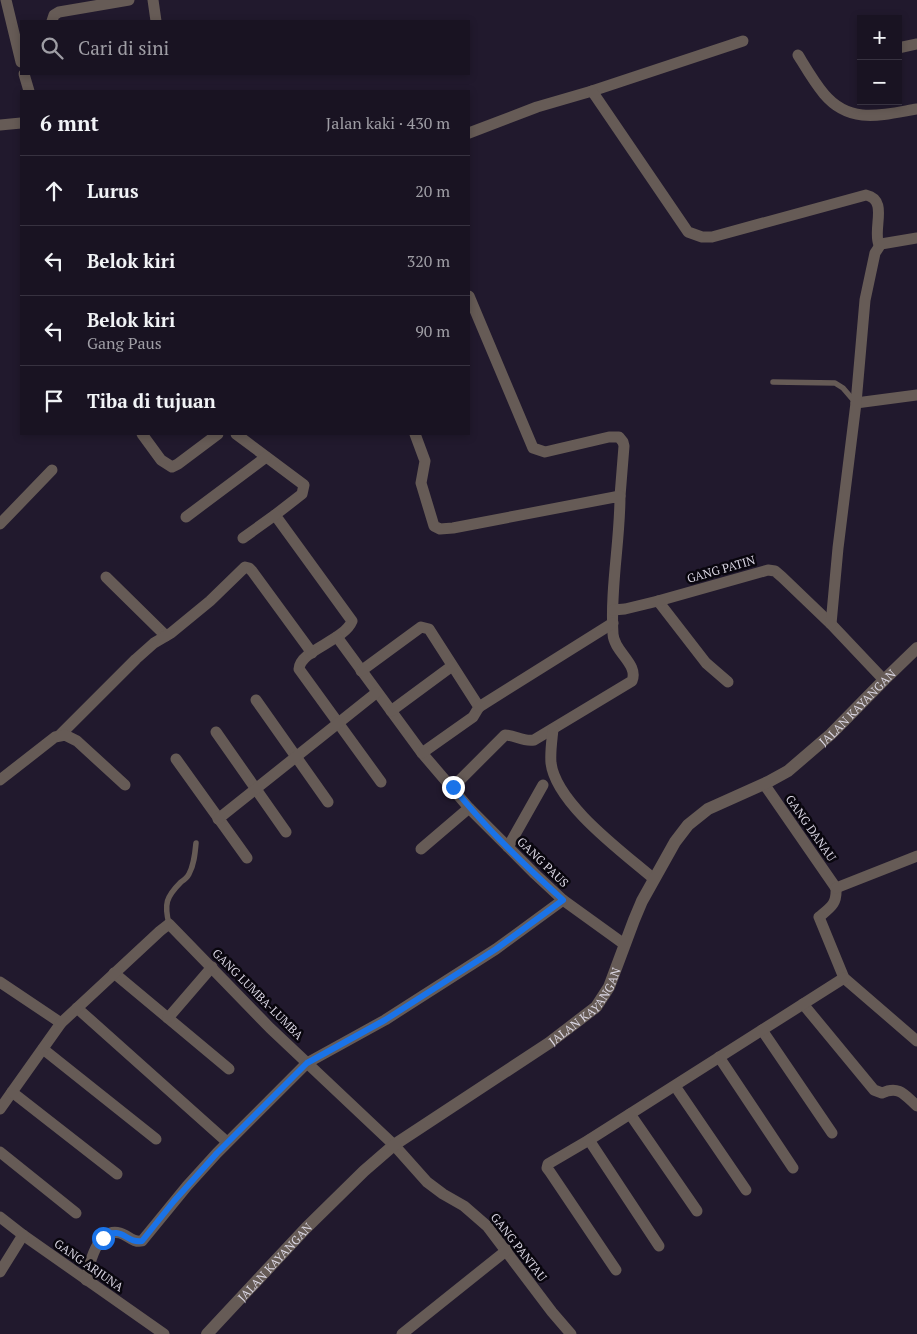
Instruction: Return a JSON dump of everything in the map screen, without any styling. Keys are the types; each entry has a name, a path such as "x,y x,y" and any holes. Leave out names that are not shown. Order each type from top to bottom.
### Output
{"street":[{"path":"6,0 20,58"},
{"path":"52,20 54,15 58,12 128,0"},
{"path":"153,0 156,20"},
{"path":"470,133 537,107 592,91 743,41"},
{"path":"902,47 917,44"},
{"path":"798,55 824,94 849,113 867,116 917,109"},
{"path":"24,75 28,90"},
{"path":"592,91 688,232 702,237 712,237 866,195 875,198 878,202 876,238 879,245"},
{"path":"0,125 20,123"},
{"path":"831,624 838,548 856,403 865,300 875,253 879,245 887,242 917,238"},
{"path":"453,787 505,736 511,735 528,741 534,740 632,681 634,676 632,667 616,645 613,636 623,442 619,437 609,437 545,452 533,448 470,298"},
{"path":"856,403 917,395"},
{"path":"143,435 162,460 172,467 217,435"},
{"path":"237,435 304,485 302,494 242,538"},
{"path":"414,435 425,461 421,477 422,488 434,526 437,528 453,528 620,496"},
{"path":"186,517 266,457"},
{"path":"0,524 52,470"},
{"path":"275,515 352,619 350,626 337,638 312,653 300,664 299,670 381,782"},
{"path":"0,780 60,735 136,659 210,601 245,567 252,571 312,653"},
{"name":"GANG PATIN","path":"613,610 658,601 768,570 782,577 831,624 884,680"},
{"path":"106,577 166,636"},
{"path":"658,601 706,662 728,682"},
{"path":"422,753 473,717 478,707 613,624"},
{"path":"362,671 423,626 429,628 478,707"},
{"name":"GANG PAUS","path":"337,638 422,753 469,808 563,900 624,944"},
{"name":"JALAN KAYANGAN","path":"207,1334 306,1228 394,1144 549,1043 596,1007 604,997 617,969 624,944 654,879 675,842 694,819 715,806 788,771 832,734 917,648"},
{"path":"391,712 452,666"},
{"path":"218,819 376,693"},
{"path":"256,700 328,802"},
{"path":"554,728 551,763 559,784 586,819 654,879"},
{"path":"216,732 286,832"},
{"path":"60,735 65,735 77,741 125,785"},
{"path":"176,759 247,858"},
{"name":"GANG DANAU","path":"764,784 836,888"},
{"path":"508,847 543,785"},
{"path":"421,849 469,808"},
{"path":"917,856 836,888 836,900 830,908 818,917 844,978 917,1041"},
{"path":"86,1280 91,1257 103,1238 114,1233 120,1233 137,1242 142,1241 187,1186 227,1142 307,1063 385,1020 496,949 563,900"},
{"path":"0,1109 61,1023 169,924"},
{"name":"GANG LUMBA-LUMBA","path":"169,924 270,1028 394,1144"},
{"path":"168,1018 212,967"},
{"path":"114,974 229,1069"},
{"path":"616,1270 547,1168 549,1164 844,978"},
{"path":"0,982 61,1023"},
{"path":"803,1004 874,1090 882,1093 889,1089 897,1090 917,1106"},
{"path":"77,1008 227,1142"},
{"path":"762,1030 832,1133"},
{"path":"43,1049 156,1140"},
{"path":"719,1057 793,1168"},
{"path":"675,1086 746,1190"},
{"path":"12,1092 116,1174"},
{"path":"630,1114 697,1211"},
{"path":"589,1140 659,1246"},
{"name":"GANG PANTAU","path":"394,1144 426,1182 476,1215 487,1226 571,1334"},
{"path":"0,1152 76,1213"},
{"name":"GANG ARJUNA","path":"0,1217 164,1334"},
{"path":"0,1272 23,1235"},
{"path":"402,1334 507,1250"}],"lane":[{"path":"773,382 835,382 856,403"},
{"path":"169,924 166,903 172,892 191,871 196,843"}],"route":[{"path":"103,1238 109,1234 120,1233 137,1242 142,1241 174,1201 217,1153 307,1063 385,1020 496,949 563,900 469,808 453,787"}]}
